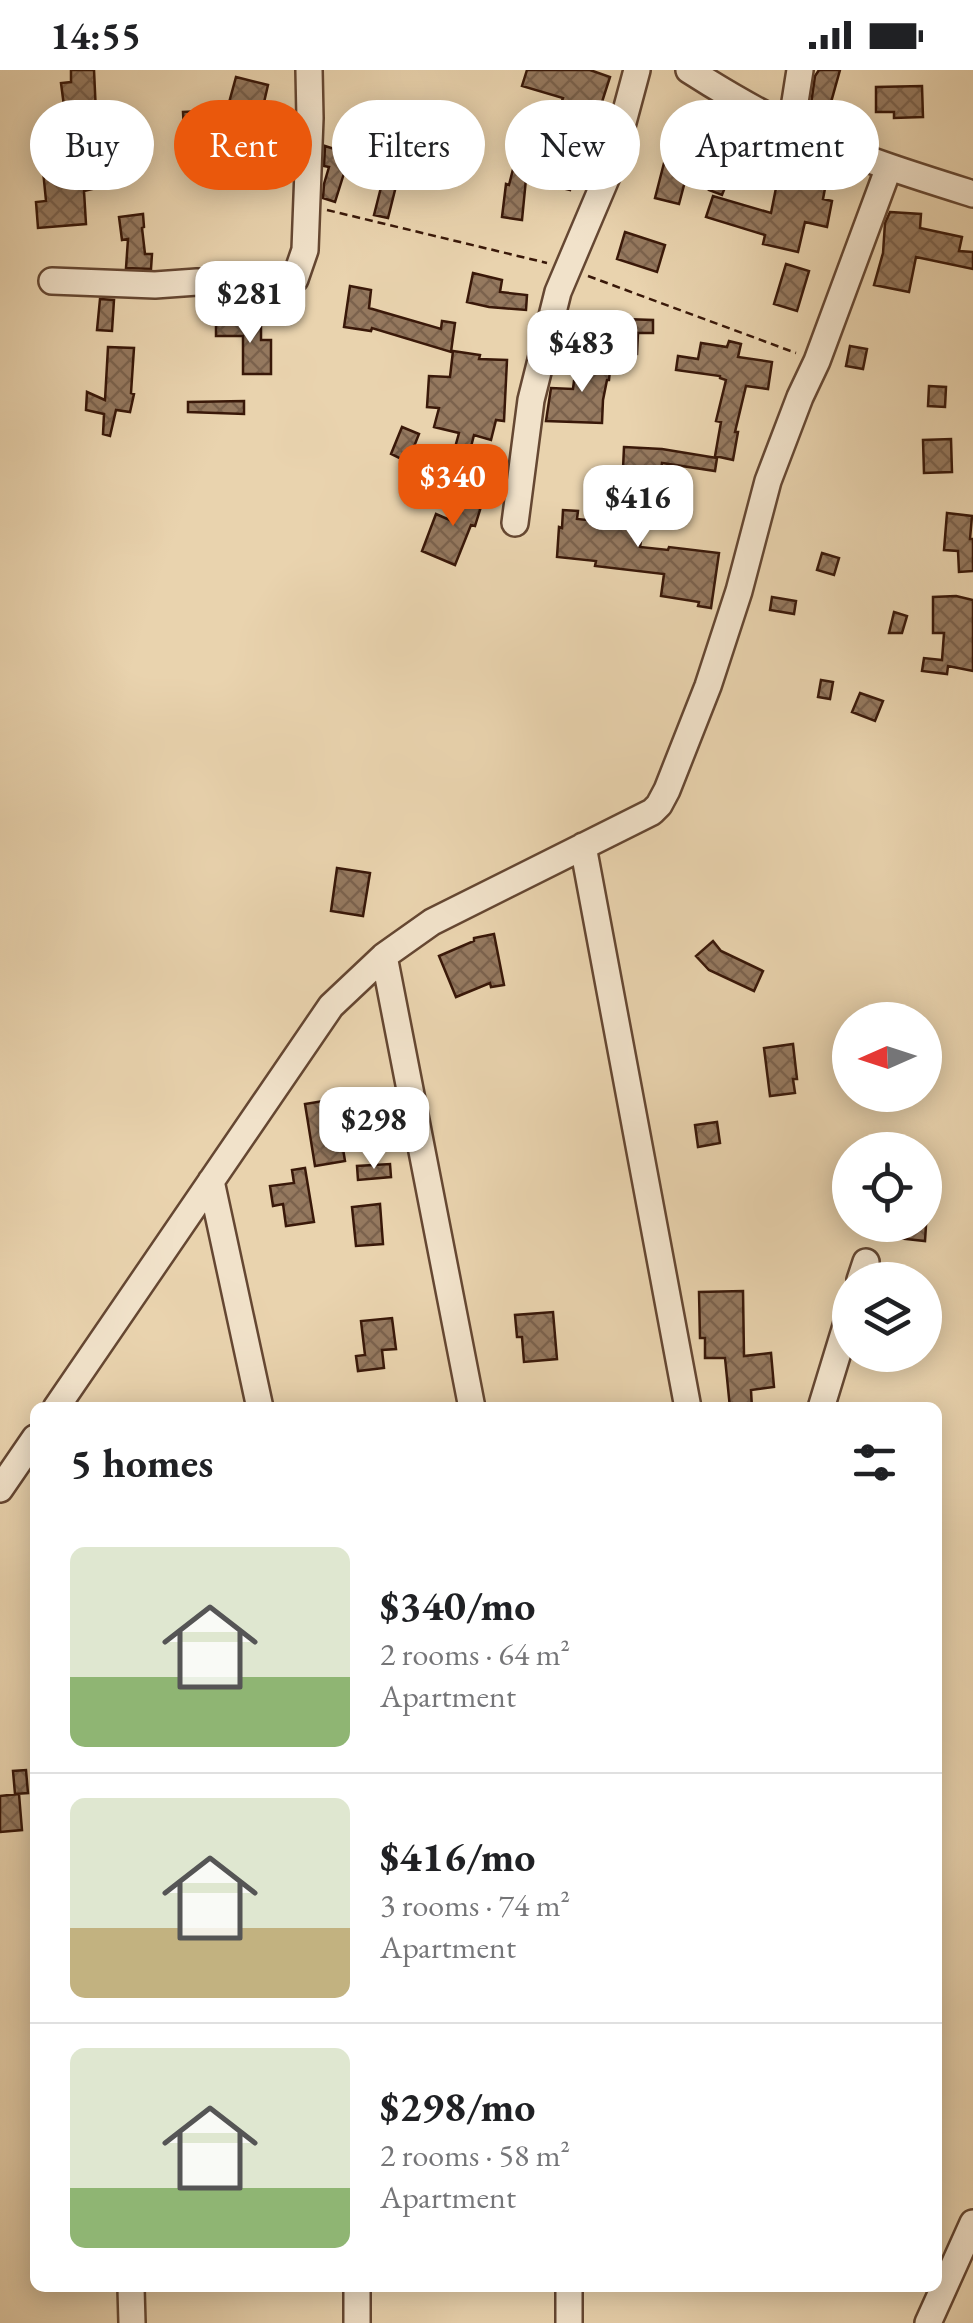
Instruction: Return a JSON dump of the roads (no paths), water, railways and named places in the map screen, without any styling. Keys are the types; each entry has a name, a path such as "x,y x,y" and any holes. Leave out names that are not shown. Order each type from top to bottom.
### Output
{"street":[{"path":"52,281 277,287 295,279 305,250 309,70"},
{"path":"515,523 532,400 558,292 611,167 637,70"},
{"path":"689,70 736,100"},
{"path":"795,100 800,70"},
{"path":"879,163 973,194"},
{"path":"60,1402 330,1006 384,956 432,922 652,812 668,790 740,591 773,468 888,167"},
{"path":"582,846 687,1402"},
{"path":"384,956 471,1402"},
{"path":"211,1181 259,1402"},
{"path":"823,1402 832,1372"},
{"path":"0,1446 30,1442"},
{"path":"0,1489 30,1445"},
{"path":"942,2292 973,2223"},
{"path":"131,2292 132,2323"},
{"path":"357,2292 358,2323"},
{"path":"569,2292 569,2323"},
{"path":"928,2323 942,2292"}]}
